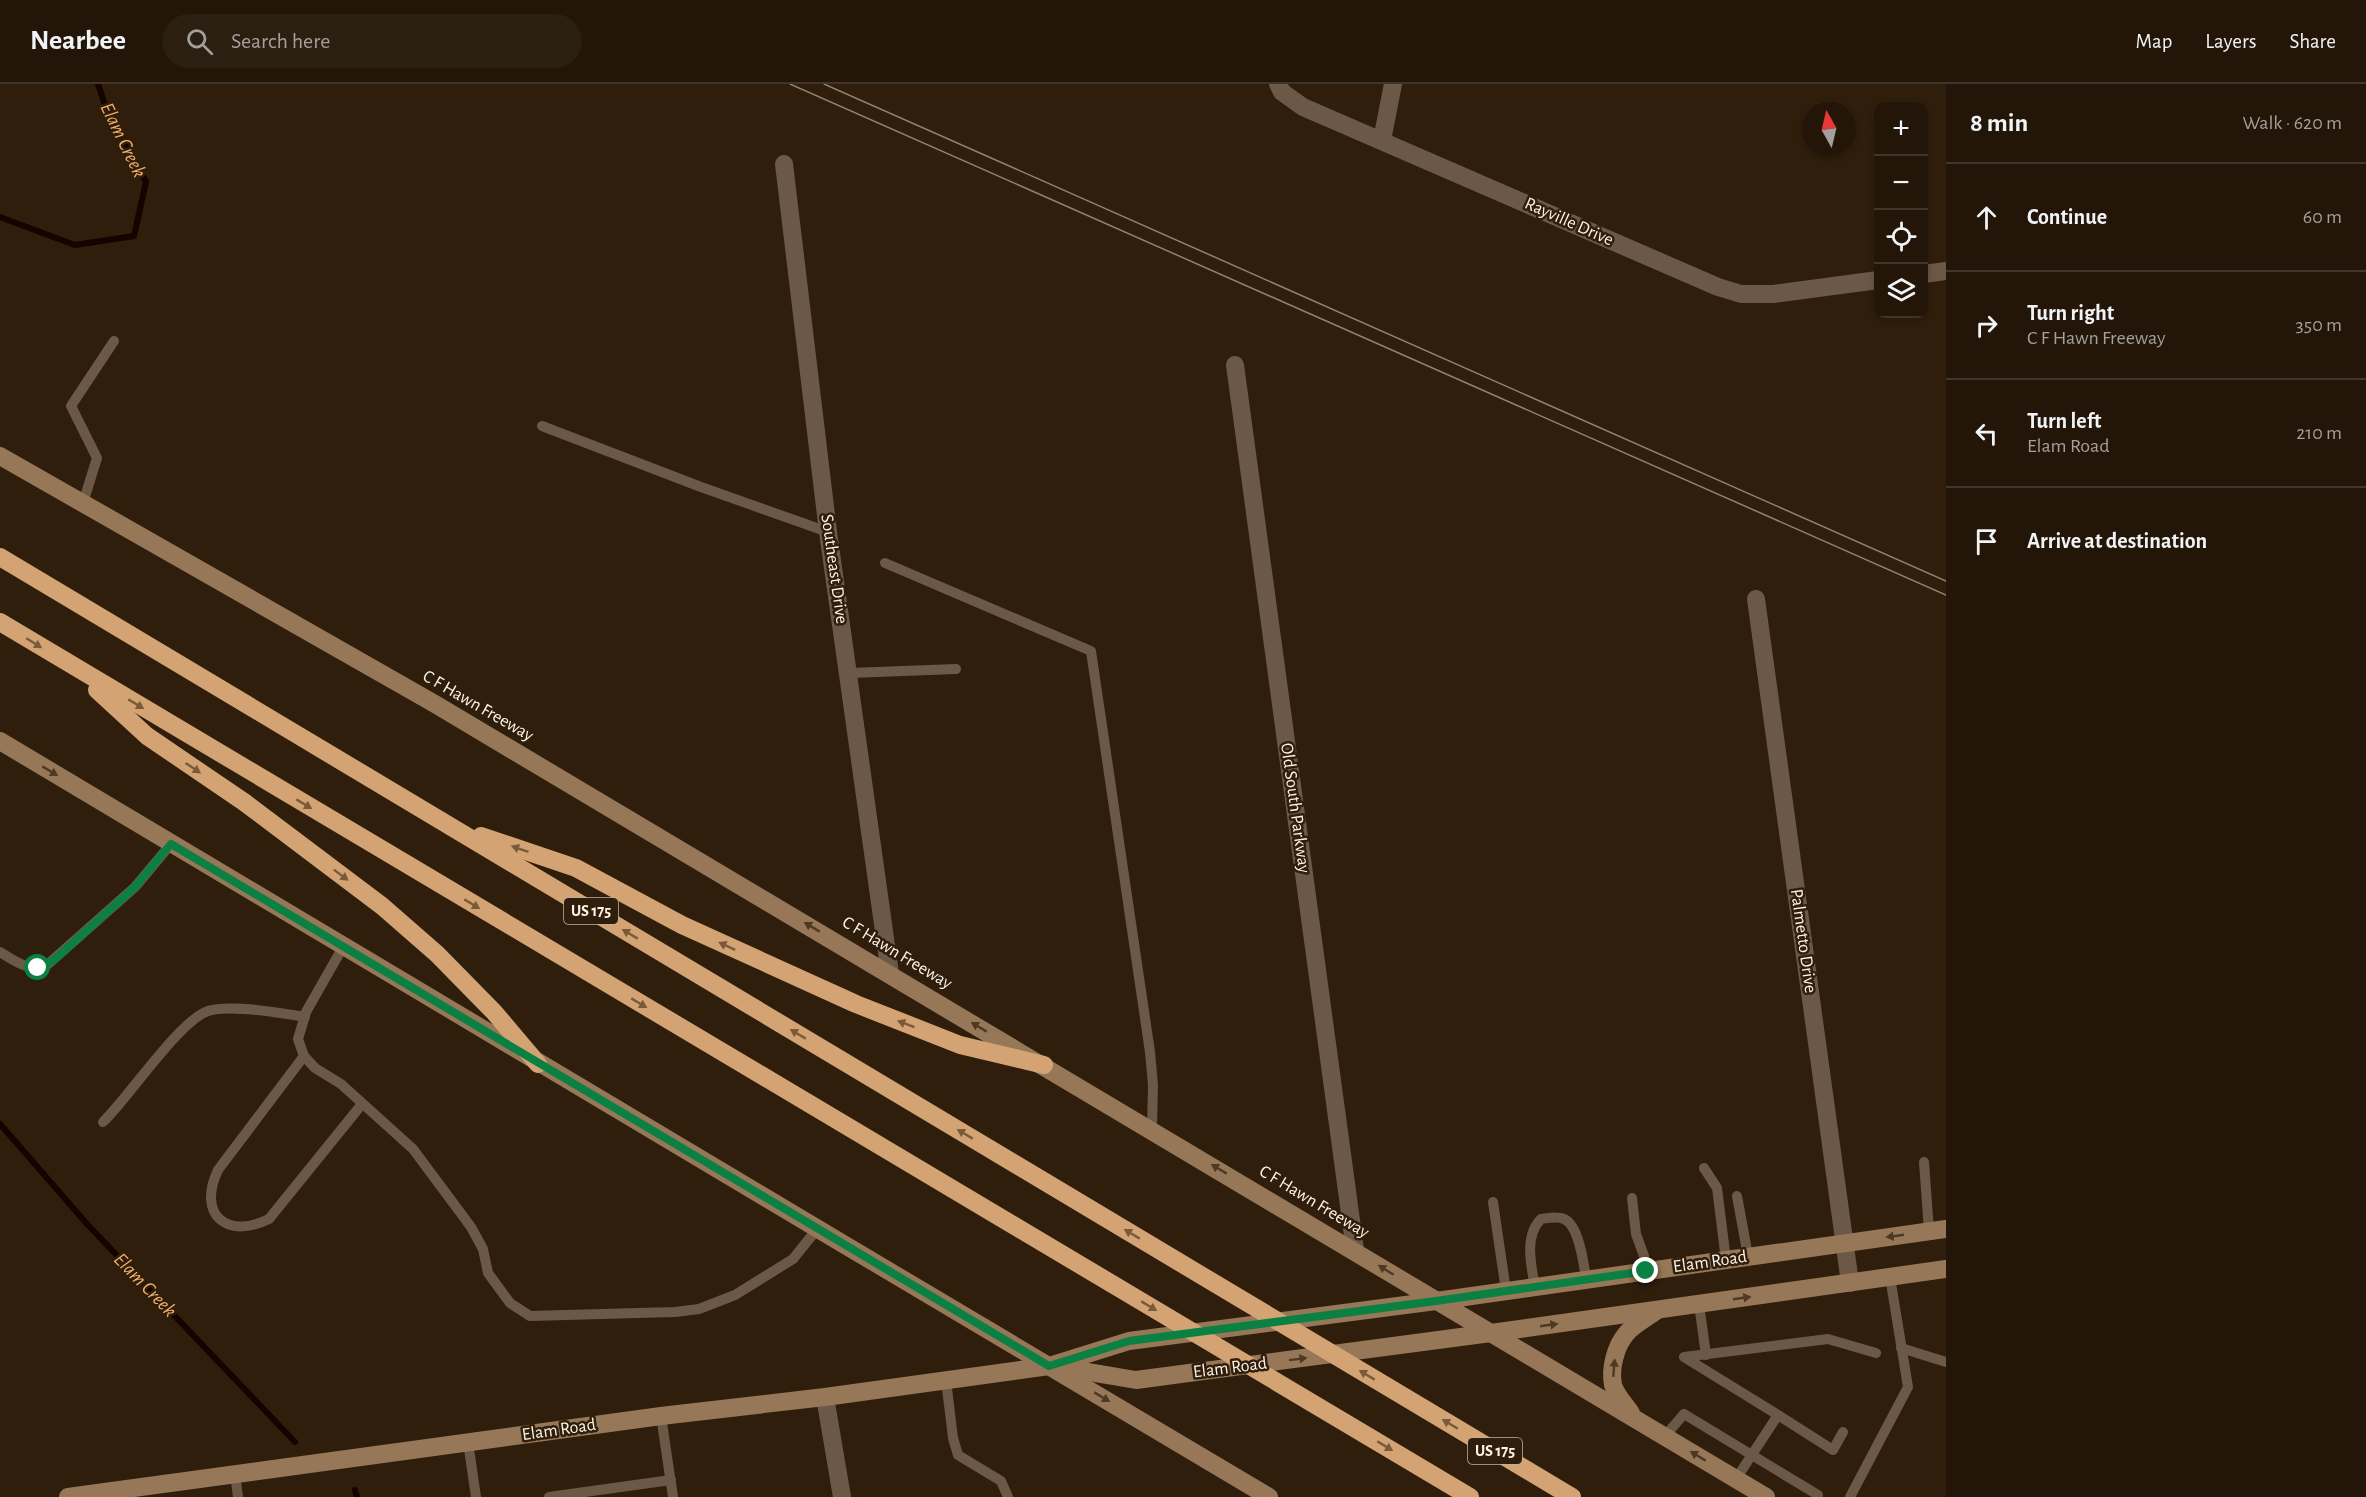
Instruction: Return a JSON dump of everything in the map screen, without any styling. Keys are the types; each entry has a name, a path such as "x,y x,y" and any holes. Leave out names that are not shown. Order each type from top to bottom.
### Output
{"highway":[{"name":"US 175","path":"0,557 1572,1497"},
{"path":"0,622 1470,1497"},
{"path":"68,664 147,736 244,802 382,906 437,954 494,1012 538,1064"},
{"path":"447,824 576,868 682,925 866,1009 960,1045 1044,1065"}],"main road":[{"name":"C F Hawn Freeway","path":"0,456 435,704 1152,1129 1766,1497"},
{"path":"0,741 538,1064 1269,1497"},
{"name":"Elam Road","path":"68,1497 1049,1366 1129,1341 1436,1301 1938,1230"},
{"name":"Elam Road","path":"1049,1366 1136,1380 1946,1269"},
{"path":"1636,1419 1617,1395 1613,1384 1613,1364 1617,1350 1626,1334 1657,1310"}],"street":[{"name":"Rayville Drive","path":"1278,84 1282,92 1303,106 1718,287 1741,294 1773,294 1874,281"},
{"path":"1382,140 1393,84"},
{"name":"Southeast Drive","path":"784,164 828,532 850,673 890,974"},
{"path":"1928,273 1946,271"},
{"name":"Old South Parkway","path":"1235,365 1355,1250"},
{"name":"Palmetto Drive","path":"1756,599 1850,1283"},
{"path":"825,1397 842,1497"}],"lane":[{"path":"83,503 97,458 71,406 114,341"},
{"path":"542,426 701,487 828,532"},
{"path":"885,563 1091,651 1150,1052 1153,1085 1152,1129"},
{"path":"850,673 956,669"},
{"path":"0,952 20,965 30,968 47,965 135,887 171,844"},
{"path":"343,947 305,1017 298,1039 304,1056 315,1068 341,1084 413,1149 471,1227 483,1249 488,1273 510,1303 530,1316 675,1312 699,1309 735,1295 793,1259 818,1228"},
{"path":"103,1122 119,1106 171,1042 206,1012 217,1009 257,1011 305,1017"},
{"path":"304,1056 218,1170 210,1193 212,1206 218,1217 234,1227 254,1226 269,1219 362,1104"},
{"path":"1924,1162 1938,1230"},
{"path":"1704,1168 1717,1188 1726,1260"},
{"path":"1737,1196 1748,1256"},
{"path":"1632,1198 1636,1234 1646,1271"},
{"path":"1492,1202 1506,1291"},
{"path":"1535,1287 1531,1255 1532,1233 1535,1225 1541,1219 1564,1218 1571,1223 1580,1245 1586,1279"},
{"path":"1850,1497 1908,1387 1890,1277"},
{"path":"1699,1304 1706,1355"},
{"path":"1843,1432 1833,1450 1684,1357 1828,1339 1876,1353"},
{"path":"1901,1348 1946,1362"},
{"path":"946,1380 952,1438 958,1455 1000,1481 1008,1497"},
{"path":"1665,1436 1684,1414 1818,1494"},
{"path":"1736,1479 1778,1415"},
{"path":"661,1416 673,1497"},
{"path":"468,1442 476,1497"},
{"path":"235,1474 238,1497"},
{"path":"549,1497 671,1480"}],"waterway":[{"name":"Elam Creek","path":"0,217 75,245 134,236 146,182 104,102 98,84"},
{"name":"Elam Creek","path":"0,1124 87,1224 295,1442"},
{"name":"Elam Creek","path":"355,1490 357,1497"}],"tram line":[{"path":"790,84 1946,595"},
{"path":"824,84 1946,581"}],"route":[{"path":"38,968 54,960 135,887 171,844 1049,1366 1129,1341 1646,1271"}]}
